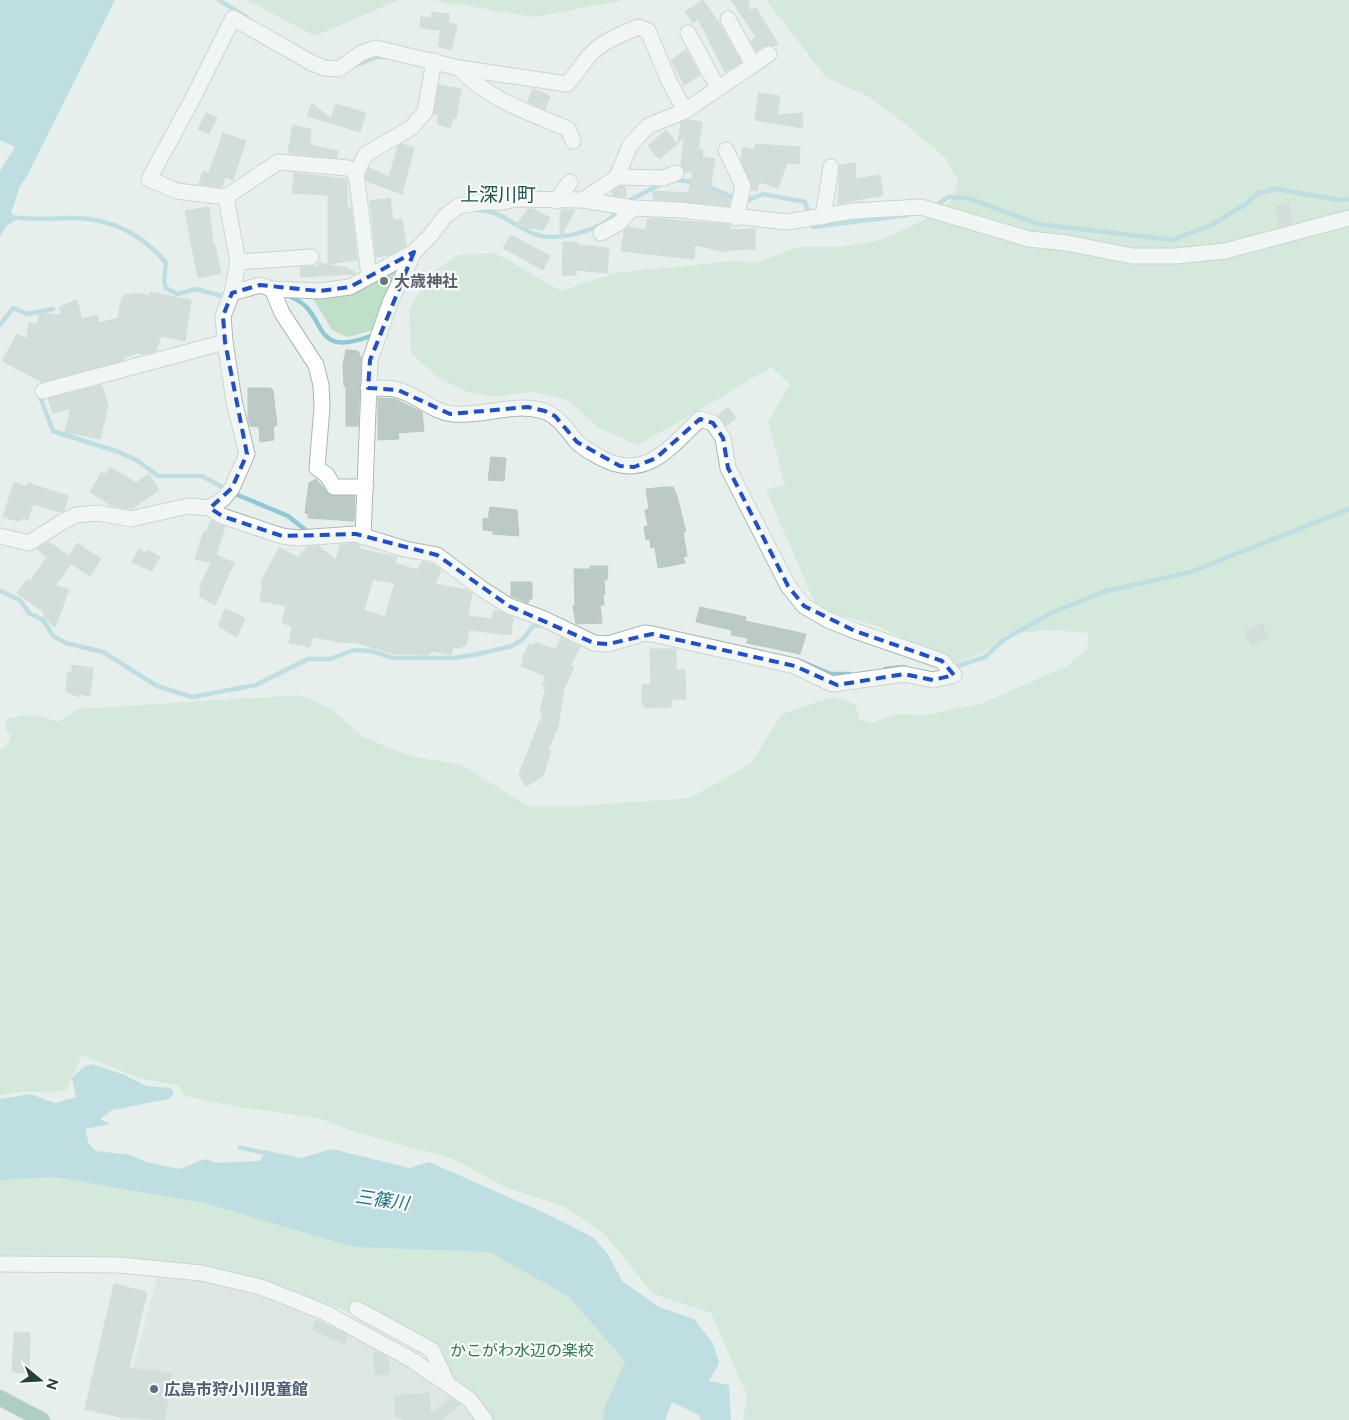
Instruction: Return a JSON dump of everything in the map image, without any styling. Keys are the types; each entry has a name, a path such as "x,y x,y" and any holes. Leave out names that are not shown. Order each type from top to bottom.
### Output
{"main road":[{"path":"0,1398 42,1420"}],"street":[{"path":"356,173 348,168 278,162 226,197 177,191 148,179 192,100 233,18 312,64 325,68 338,69 361,53 376,48 459,68 567,84 578,73 590,54 613,38 638,27 648,31 669,81 685,111"},
{"path":"728,19 753,65"},
{"path":"688,33 718,88"},
{"path":"617,177 622,161 638,134 648,126 685,111 769,54"},
{"path":"370,276 356,173 366,154 411,128 425,112 434,61"},
{"path":"459,68 482,90 496,98 568,128 573,141"},
{"path":"726,150 742,186 736,218"},
{"path":"823,217 831,167"},
{"path":"583,200 617,177 663,178 676,173"},
{"path":"556,201 570,182"},
{"path":"0,536 29,543 76,515 98,513 131,519 188,506 210,508 217,505 232,488 246,454 234,401 225,342 224,316 232,293 238,262 226,197"},
{"path":"232,293 260,286 272,289 319,291 350,287 414,252 430,236 446,215 458,206 515,199 583,200 633,208 680,210 736,218 787,222 853,211 921,207 1029,239 1067,243 1132,256 1176,256 1224,251 1349,218"},
{"path":"601,233 619,223 633,208"},
{"path":"363,537 370,360 390,303 414,252"},
{"path":"238,262 311,257"},
{"path":"272,289 282,313 316,365 320,379 322,408 317,468 328,475 334,487 366,487"},
{"path":"43,390 225,342"},
{"path":"210,508 222,516 282,536 298,538 356,534 405,549 437,555 509,606 542,618 594,643 608,644 645,633 652,634 795,666 832,684 904,674 933,680 954,675 946,665 828,620 804,606 788,586 728,468 723,438 713,423 700,419 656,458 634,468 620,466 577,442 569,430 555,416 545,412 528,408 480,414 450,414 434,409 398,390 368,388"},
{"path":"0,1264 119,1265 202,1273 261,1287 324,1312 412,1360 469,1399 485,1420"},
{"path":"357,1308 432,1350 448,1386"}],"highlighted area":[{"path":"414,252 370,360 368,388 398,390 450,414 528,407 545,411 555,416 577,442 620,466 634,467 656,458 700,419 713,423 723,438 728,468 788,586 804,606 855,631 942,661 954,675 933,680 904,674 837,685 795,666 652,634 608,644 594,643 509,606 437,555 356,534 282,536 222,516 210,508 232,488 247,454 225,342 223,316 232,293 260,285 319,291 350,287"}],"shaded area":[{"path":"157,1278 211,1282 284,1302 355,1331 466,1401 481,1420 119,1420"}],"green space":[{"path":"247,0 399,0 315,36"},
{"path":"432,0 625,0 534,17"},
{"path":"766,0 1349,0 1349,1420 743,1420 747,1395 711,1313 653,1294 605,1234 563,1206 505,1187 452,1158 361,1134 318,1118 239,1107 185,1096 178,1085 142,1079 82,1055 66,1091 21,1092 0,1095 0,750 8,744 11,736 5,729 7,719 32,715 58,722 79,709 300,695 331,709 363,737 410,756 462,765 527,806 579,806 690,798 750,764 782,714 832,697 855,704 860,720 871,723 896,714 927,715 983,703 1067,666 1087,649 1089,633 1053,630 1006,634 983,653 954,664 880,627 817,608 766,490 785,484 768,422 790,384 771,367 637,445 599,428 568,400 535,392 496,396 469,393 440,379 411,353 409,310 431,273 458,255 495,253 561,291 615,273 734,261 759,262 797,247 840,247 881,240 932,216 953,199 958,180 945,157 871,98 826,77"},
{"path":"387,272 399,274 377,329 348,337 332,330 312,297"},
{"name":"かこがわ水辺の楽校","path":"55,1177 204,1203 353,1247 489,1252 568,1296 625,1361 605,1406 603,1420 494,1420 419,1346 332,1305 261,1282 0,1257 0,1180"}],"water":[{"path":"0,0 115,0 27,176 20,186 11,213 20,218 6,226 0,237 0,171 15,147 0,140"},
{"name":"三篠川","path":"92,1064 125,1075 146,1086 171,1088 174,1094 168,1099 112,1110 100,1119 110,1124 85,1129 89,1144 96,1151 130,1155 146,1162 179,1169 205,1159 217,1163 259,1161 264,1155 238,1149 238,1145 301,1158 332,1149 409,1168 429,1162 547,1214 594,1238 609,1256 622,1281 659,1307 694,1319 713,1343 719,1363 709,1381 729,1385 731,1420 701,1420 699,1415 672,1402 665,1420 603,1420 605,1406 625,1361 568,1296 489,1252 353,1247 204,1203 55,1177 0,1180 0,1099 30,1094 55,1103 76,1097 72,1078 85,1066"}],"building":[{"path":"703,0 719,23 741,62 725,72 698,19 693,23 685,12"},
{"path":"731,0 748,0 750,11 756,8 778,44 764,46 756,51 751,41 756,37"},
{"path":"432,12 449,14 448,22 457,25 451,50 438,46 441,30 420,28 421,17 431,18"},
{"path":"686,50 700,75 684,85 671,60"},
{"path":"439,85 461,89 456,118 453,118 450,128 437,124 439,115 434,114"},
{"path":"533,89 550,96 545,110 528,102"},
{"path":"759,93 780,96 777,115 802,113 803,128 755,120"},
{"path":"312,103 331,119 336,104 366,113 360,132 307,116"},
{"path":"206,113 217,118 209,134 198,129"},
{"path":"688,120 702,122 698,149 703,150 702,157 715,159 710,189 730,200 729,206 653,199 653,191 688,193 693,172 685,172 681,165 684,137 678,143 681,123"},
{"path":"293,125 311,129 310,145 338,151 337,158 288,153"},
{"path":"666,130 677,144 659,159 648,146"},
{"path":"223,133 246,141 233,180 225,177 222,187 199,184 203,171 209,173"},
{"path":"402,144 414,148 402,194 366,181 369,168 389,177 398,146"},
{"path":"755,144 800,147 799,164 787,163 778,188 759,182 757,191 752,190 751,182 741,161 743,147 755,150"},
{"path":"855,163 856,179 880,175 883,195 838,204 840,165"},
{"path":"294,173 347,179 347,208 351,208 357,260 328,264 328,195 292,193"},
{"path":"620,186 625,187 626,197 613,195 612,191"},
{"path":"390,198 393,220 402,219 406,246 389,255 376,257 370,201"},
{"path":"1289,204 1292,223 1280,227 1276,206"},
{"path":"209,207 213,245 215,245 221,273 198,278 185,211"},
{"path":"528,209 534,209 550,218 543,230 516,226"},
{"path":"562,209 575,210 560,238 560,214"},
{"path":"652,218 730,225 730,230 755,229 755,249 727,250 726,252 695,245 694,259 621,251 624,231 628,227 646,230 648,219 652,220"},
{"path":"511,235 550,256 543,270 503,248"},
{"path":"563,242 577,242 577,245 609,248 607,273 576,270 576,275 562,275"},
{"path":"318,263 343,267 355,272 355,274 300,277 301,267 319,266"},
{"path":"150,292 191,300 185,341 161,336 156,351 143,354 137,353 123,358 124,360 42,382 2,361 17,334 27,339 29,323 37,324 40,313 62,315 59,307 77,300 82,319 97,315 99,323 118,318 122,297 124,298 125,294 133,295 134,293 150,296"},
{"path":"346,350 358,351 361,358 358,426 346,426 346,386 344,386 343,365"},
{"path":"102,385 108,406 100,439 65,432 71,408 53,413 48,399"},
{"path":"248,388 271,388 273,391 277,425 273,427 274,440 260,442 259,427 250,426 248,418"},
{"path":"378,398 395,399 422,412 424,431 398,433 399,439 378,440"},
{"path":"728,407 736,418 726,426 718,415"},
{"path":"491,457 506,458 504,481 488,480"},
{"path":"110,467 136,483 149,474 159,490 132,509 112,506 90,492 102,472 105,475"},
{"path":"316,479 330,495 355,496 354,521 308,518 308,514 305,513 309,483"},
{"path":"14,482 27,487 28,483 68,496 64,511 60,512 33,504 28,520 23,518 19,521 3,517"},
{"path":"673,487 677,496 686,532 683,532 687,556 683,557 685,563 658,568 655,547 651,548 650,539 646,540 644,527 648,526 645,510 649,509 646,489"},
{"path":"490,507 517,510 519,536 493,534 493,531 483,530 483,518 488,519"},
{"path":"211,520 225,527 216,555 234,563 215,605 199,596 202,589 199,588 211,563 195,559 204,531 207,532"},
{"path":"49,542 69,556 77,543 101,559 90,576 71,564 55,585 69,590 55,627 43,616 45,613 17,593 28,579 30,581 47,557 37,549"},
{"path":"355,543 360,546 359,549 397,557 395,563 417,570 422,562 433,564 441,570 435,584 467,590 472,593 468,616 491,619 494,611 501,612 513,618 511,635 469,630 466,646 461,646 461,648 453,647 451,655 432,651 428,655 393,654 355,642 346,643 313,637 310,647 289,643 292,626 282,623 286,606 260,601 263,583 261,582 279,548 298,557 307,547 319,546 336,560 340,545","holes":["373,579 395,583 385,617 364,610"]},
{"path":"139,549 146,553 148,550 160,557 152,571 132,562"},
{"path":"590,566 608,566 607,580 604,580 604,605 600,605 602,623 576,624 573,606 575,606 574,569 590,569"},
{"path":"511,582 532,582 532,599 529,599 528,603 511,596"},
{"path":"700,607 746,617 745,621 806,634 800,654 747,643 748,638 731,635 732,630 696,622"},
{"path":"225,609 245,618 237,637 218,626"},
{"path":"1262,624 1268,637 1251,645 1245,632"},
{"path":"561,637 580,647 570,666 574,667 564,689 558,727 548,750 551,751 543,776 525,787 519,774 543,713 540,712 546,686 542,685 546,676 521,666 524,660 522,659 529,644 534,645 535,642 556,650"},
{"path":"650,649 676,649 676,670 685,670 686,699 672,699 671,707 645,708 645,705 642,705 642,685 651,684"},
{"path":"72,665 93,668 90,696 79,694 79,697 66,691 68,672 72,672"},
{"path":"114,1284 147,1292 129,1368 171,1373 165,1420 115,1416 85,1409"},
{"path":"316,1320 347,1335 344,1344 312,1329"},
{"path":"14,1332 30,1333 29,1373 12,1372"},
{"path":"378,1352 388,1358 389,1374 375,1375 374,1353"},
{"path":"429,1393 430,1415 451,1398 460,1404 441,1420 403,1420 403,1417 396,1417 394,1396"}],"waterway":[{"path":"219,0 246,17"},
{"path":"354,66 376,57 386,57"},
{"path":"676,180 695,182"},
{"path":"628,201 663,183"},
{"path":"705,185 736,199"},
{"path":"934,207 948,197 968,198 1038,224 1173,240 1211,225 1246,204 1258,193 1276,189 1339,200 1349,199"},
{"path":"743,202 763,194 805,202 813,227 908,215"},
{"path":"476,210 494,213 533,234 551,237 573,234 596,227 605,222 619,208"},
{"path":"20,218 88,219 113,225 137,236 166,263 164,281 166,288 177,294 196,289 222,296 228,291"},
{"path":"290,293 291,297 303,304 311,313 329,339 339,342 354,341 376,334"},
{"path":"0,325 13,308 27,314 53,309"},
{"path":"39,394 53,431 119,452 138,461 158,476 202,476 233,493 288,516 308,532"},
{"path":"952,668 985,657 1003,640 1053,612 1106,591 1191,572 1349,509"},
{"path":"0,591 20,600 29,613 43,620 53,636 66,643 103,652 157,686 192,697 256,685 308,659 330,659 354,650 372,651 392,658 454,658 478,654 512,646 523,639 533,626 543,625"},
{"path":"800,661 831,674 850,674"},
{"path":"885,669 904,667"}],"place":[{"name":"大歳神社","path":"384,281"},
{"name":"広島市狩小川児童館","path":"154,1389"}],"district":[{"name":"上深川町","path":"498,194"}]}
